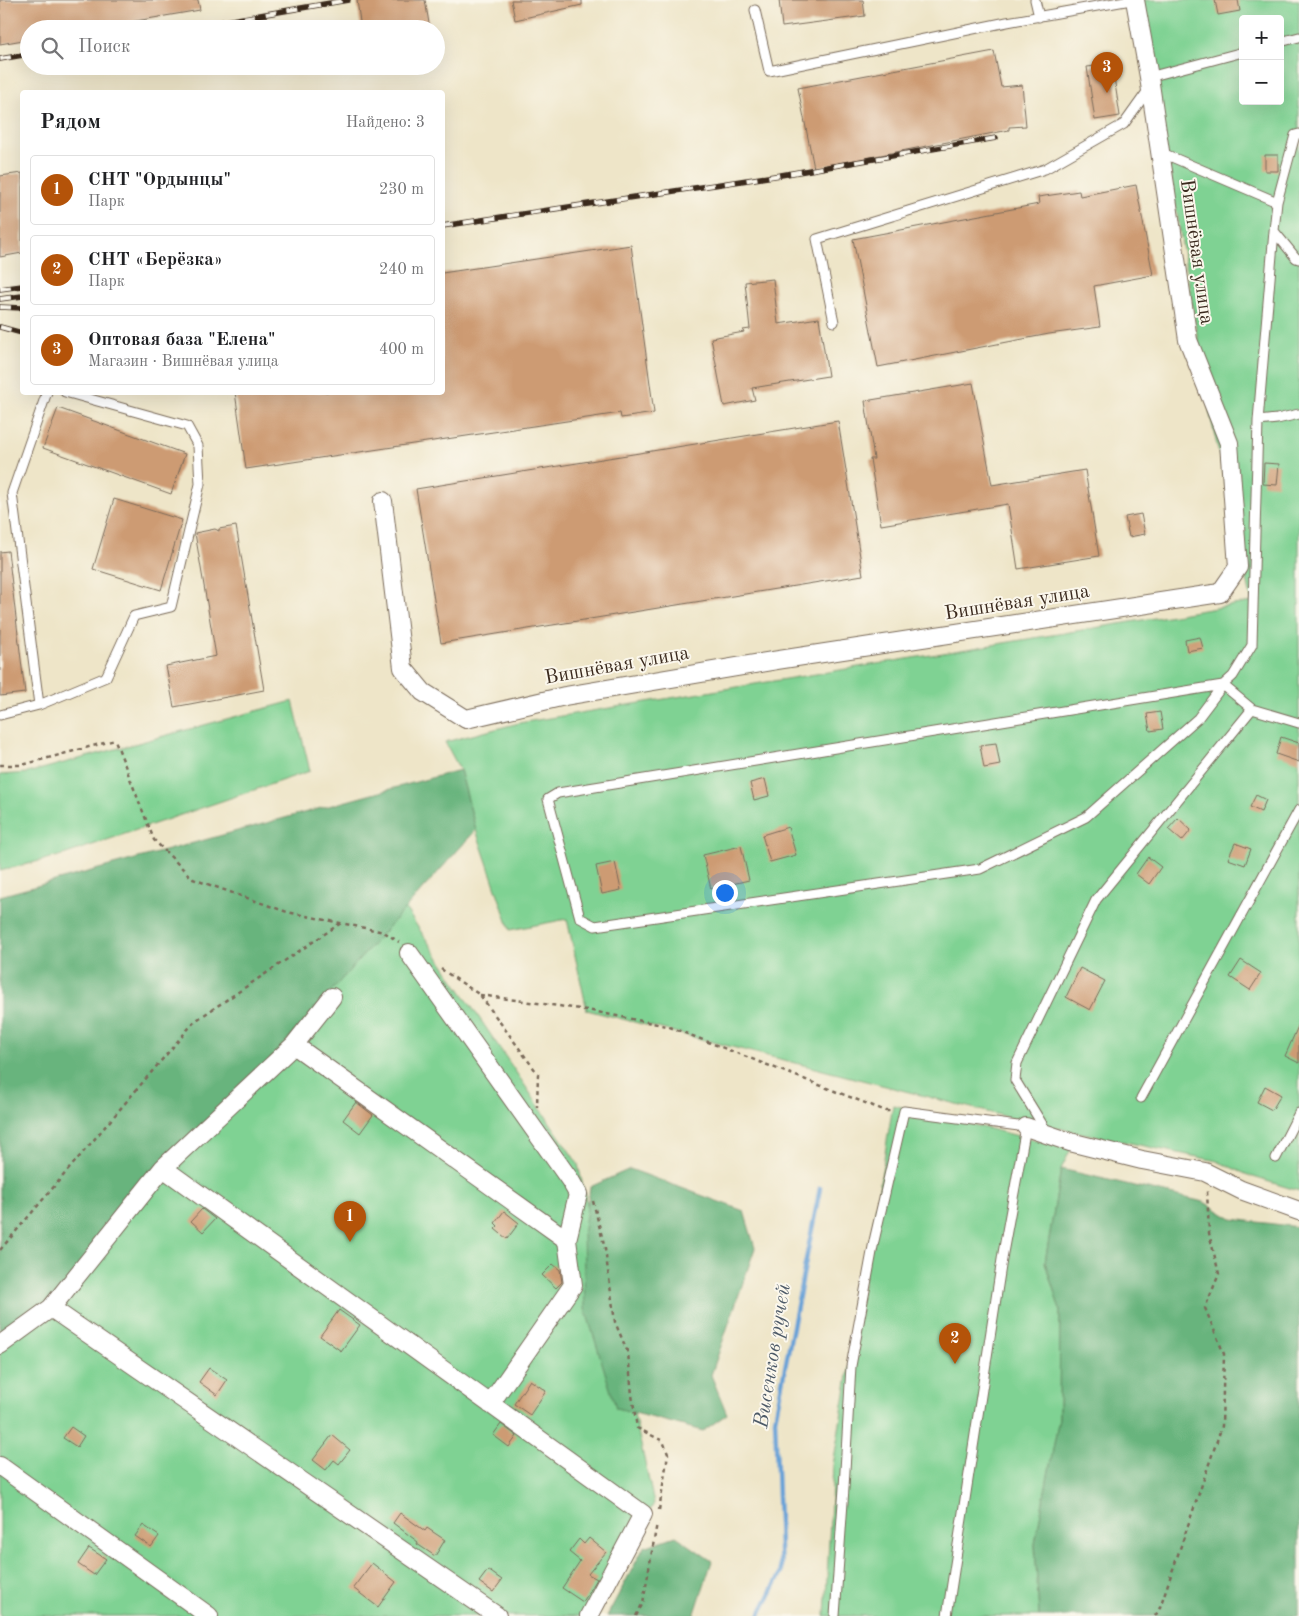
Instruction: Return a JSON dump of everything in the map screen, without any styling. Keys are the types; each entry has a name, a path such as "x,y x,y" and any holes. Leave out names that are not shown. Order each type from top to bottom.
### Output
{"street":[{"name":"Вишнёвая улица","path":"383,501 403,668 423,692 466,719 604,689 778,660 1220,593 1238,567 1228,443 1188,340 1150,82 1135,0"},
{"path":"405,948 570,1180 578,1194 567,1240 573,1285 490,1404"},
{"path":"0,1344 51,1308 163,1168 294,1045 332,996"},
{"path":"294,1045 567,1240"},
{"path":"1026,1127 1070,1142 1142,1160 1205,1172 1241,1190 1299,1211"},
{"path":"163,1168 643,1514 589,1616"},
{"path":"51,1308 497,1616"},
{"path":"0,1466 209,1616"}],"lane":[{"path":"1035,0 1039,17"},
{"path":"755,10 769,71 1131,0"},
{"path":"1284,41 1299,37"},
{"path":"834,322 817,239 1045,170 1124,124 1150,82 1239,53"},
{"path":"1299,134 1295,135 1277,202 1274,231 1258,421 1252,645 1233,676 1223,686 1198,718 1086,817 980,869 595,926 580,918 548,799 558,793 1223,686 1252,709 1299,723"},
{"path":"1160,152 1277,202"},
{"path":"1274,231 1296,258 1299,259"},
{"path":"39,706 12,493 46,395"},
{"path":"0,715 39,706 106,677 134,616 171,607 200,484 198,446 188,426 76,395"},
{"path":"1258,421 1299,414"},
{"path":"1049,1135 1016,1080 1017,1063 1096,900 1252,709"},
{"path":"1141,1098 1299,810"},
{"path":"835,1616 851,1366 874,1241 904,1111 1026,1127 1003,1253 947,1616"},
{"path":"1276,1158 1299,1113"}],"path":[{"path":"0,765 22,764 115,740 154,840 193,879 286,912 384,932 405,948"},
{"path":"0,1250 195,1021 341,923"},
{"path":"440,968 480,995 538,1074 537,1110"},
{"path":"480,995 587,1010 667,1026 886,1111 904,1111"},
{"path":"1155,1616 1222,1426 1224,1354 1205,1308 1219,1274 1209,1233 1205,1172"},
{"path":"592,1196 605,1249 615,1322 628,1353 637,1428 663,1441 668,1454 659,1511"},
{"path":"636,1616 643,1603 657,1521"}],"green space":[{"path":"1142,0 1299,0 1299,1191 1250,1176 1217,1161 1019,1120 587,1010 567,919 510,930 476,830 460,770 445,742 519,723 1252,602 1210,414"},
{"path":"293,701 310,771 63,855 0,871 0,775 27,773"},
{"path":"460,770 476,830 34,1321 0,1342 0,896"},
{"path":"405,908 578,1164 654,1503 596,1616 0,1616 0,1342 34,1321"},
{"path":"893,1105 1071,1149 1061,1169 1045,1262 1060,1310 1059,1418 1035,1544 1039,1616 825,1616 833,1465"},
{"path":"630,1169 744,1211 755,1248 711,1375 727,1414 703,1431 616,1408 585,1308 583,1235 590,1187"},
{"path":"1061,1169 1204,1202 1232,1219 1299,1227 1299,1616 1039,1616 1035,1544 1059,1418 1060,1310 1045,1262"},
{"path":"676,1536 712,1561 694,1616 607,1616 644,1547"}],"building":[{"path":"0,0 198,0 200,10 142,20 20,20 20,41 0,44"},
{"path":"357,0 425,0 428,20 360,20"},
{"path":"511,0 582,0 582,5 515,20"},
{"path":"779,0 863,0 865,16 782,27"},
{"path":"1215,0 1238,0 1240,11 1218,15"},
{"path":"994,51 1001,87 1022,85 1026,126 1009,127 1009,130 814,168 798,88"},
{"path":"1112,64 1120,116 1095,120 1087,67"},
{"path":"1265,155 1278,155 1278,171 1265,171"},
{"path":"20,173 20,253 0,257 0,176"},
{"path":"1136,185 1153,275 1094,286 1100,327 1049,334 878,367 853,239 1039,204 1038,197 1079,191 1080,196"},
{"path":"631,245 654,413 621,418 620,413 246,469 235,395 445,395 445,273"},
{"path":"773,279 778,324 819,318 828,376 752,388 755,400 724,406 711,338 744,332 743,330 750,329 745,282"},
{"path":"973,383 992,485 1085,470 1099,556 1018,569 1008,504 881,525 870,459 874,459 865,401"},
{"path":"58,408 185,454 171,494 43,448"},
{"path":"838,421 863,575 441,643 416,489"},
{"path":"1264,463 1279,464 1277,485 1263,484"},
{"path":"114,499 182,520 161,590 93,569"},
{"path":"1141,514 1145,534 1129,537 1125,517"},
{"path":"236,526 264,690 174,707 166,666 216,656 195,533 215,529 219,531 219,529"},
{"path":"8,551 25,693 0,696 0,552"},
{"path":"1200,637 1203,648 1187,651 1185,640"},
{"path":"1160,712 1163,729 1150,731 1147,714"},
{"path":"1281,737 1299,743 1299,762 1276,754"},
{"path":"996,743 1000,765 984,768 980,745"},
{"path":"765,779 769,796 754,800 750,783"},
{"path":"1256,795 1266,800 1261,812 1250,807"},
{"path":"1178,818 1191,830 1182,841 1168,829"},
{"path":"788,827 796,855 770,862 762,835"},
{"path":"1235,843 1251,849 1245,865 1228,859"},
{"path":"741,846 749,880 711,889 703,855"},
{"path":"1148,857 1161,867 1149,884 1136,874"},
{"path":"615,862 621,890 602,894 596,866"},
{"path":"1241,960 1261,973 1250,990 1230,977"},
{"path":"1080,968 1105,981 1090,1010 1066,997"},
{"path":"1299,1024 1299,1063 1285,1056"},
{"path":"1265,1086 1281,1095 1272,1110 1257,1102"},
{"path":"356,1102 373,1115 360,1133 343,1120"},
{"path":"202,1209 215,1219 203,1232 191,1221"},
{"path":"504,1211 519,1223 507,1239 495,1229 498,1226 495,1223"},
{"path":"553,1264 560,1270 562,1282 556,1288 542,1275"},
{"path":"339,1310 360,1325 341,1351 320,1336"},
{"path":"209,1368 227,1380 217,1395 199,1382"},
{"path":"530,1380 546,1391 530,1415 514,1404"},
{"path":"501,1424 517,1436 509,1447 493,1435"},
{"path":"71,1427 84,1436 77,1447 63,1438"},
{"path":"332,1435 350,1450 339,1464 334,1460 326,1470 313,1460"},
{"path":"400,1513 425,1531 427,1528 445,1540 435,1556 417,1544 418,1542 393,1523"},
{"path":"143,1525 159,1536 151,1547 135,1536"},
{"path":"589,1538 606,1552 588,1574 597,1579 583,1602 562,1588 580,1561 569,1552 579,1539 584,1544"},
{"path":"89,1548 106,1559 94,1575 78,1564"},
{"path":"372,1563 396,1582 378,1607 353,1588"},
{"path":"488,1570 502,1580 493,1592 479,1582"}],"waterway":[{"name":"Висенков ручей","path":"759,1616 781,1573 775,1419 820,1188"}],"railway":[{"path":"231,20 348,0"},
{"path":"0,59 20,56"},
{"path":"445,226 781,175 996,138"},
{"path":"0,289 20,286"},
{"path":"0,299 20,296"},
{"path":"0,307 20,308"},
{"path":"0,327 20,332"}],"place":[{"name":"Оптовая база \"Елена\"","path":"1107,93"},
{"name":"СНТ \"Ордынцы\"","path":"350,1242"},
{"name":"СНТ «Берёзка»","path":"955,1364"}]}
